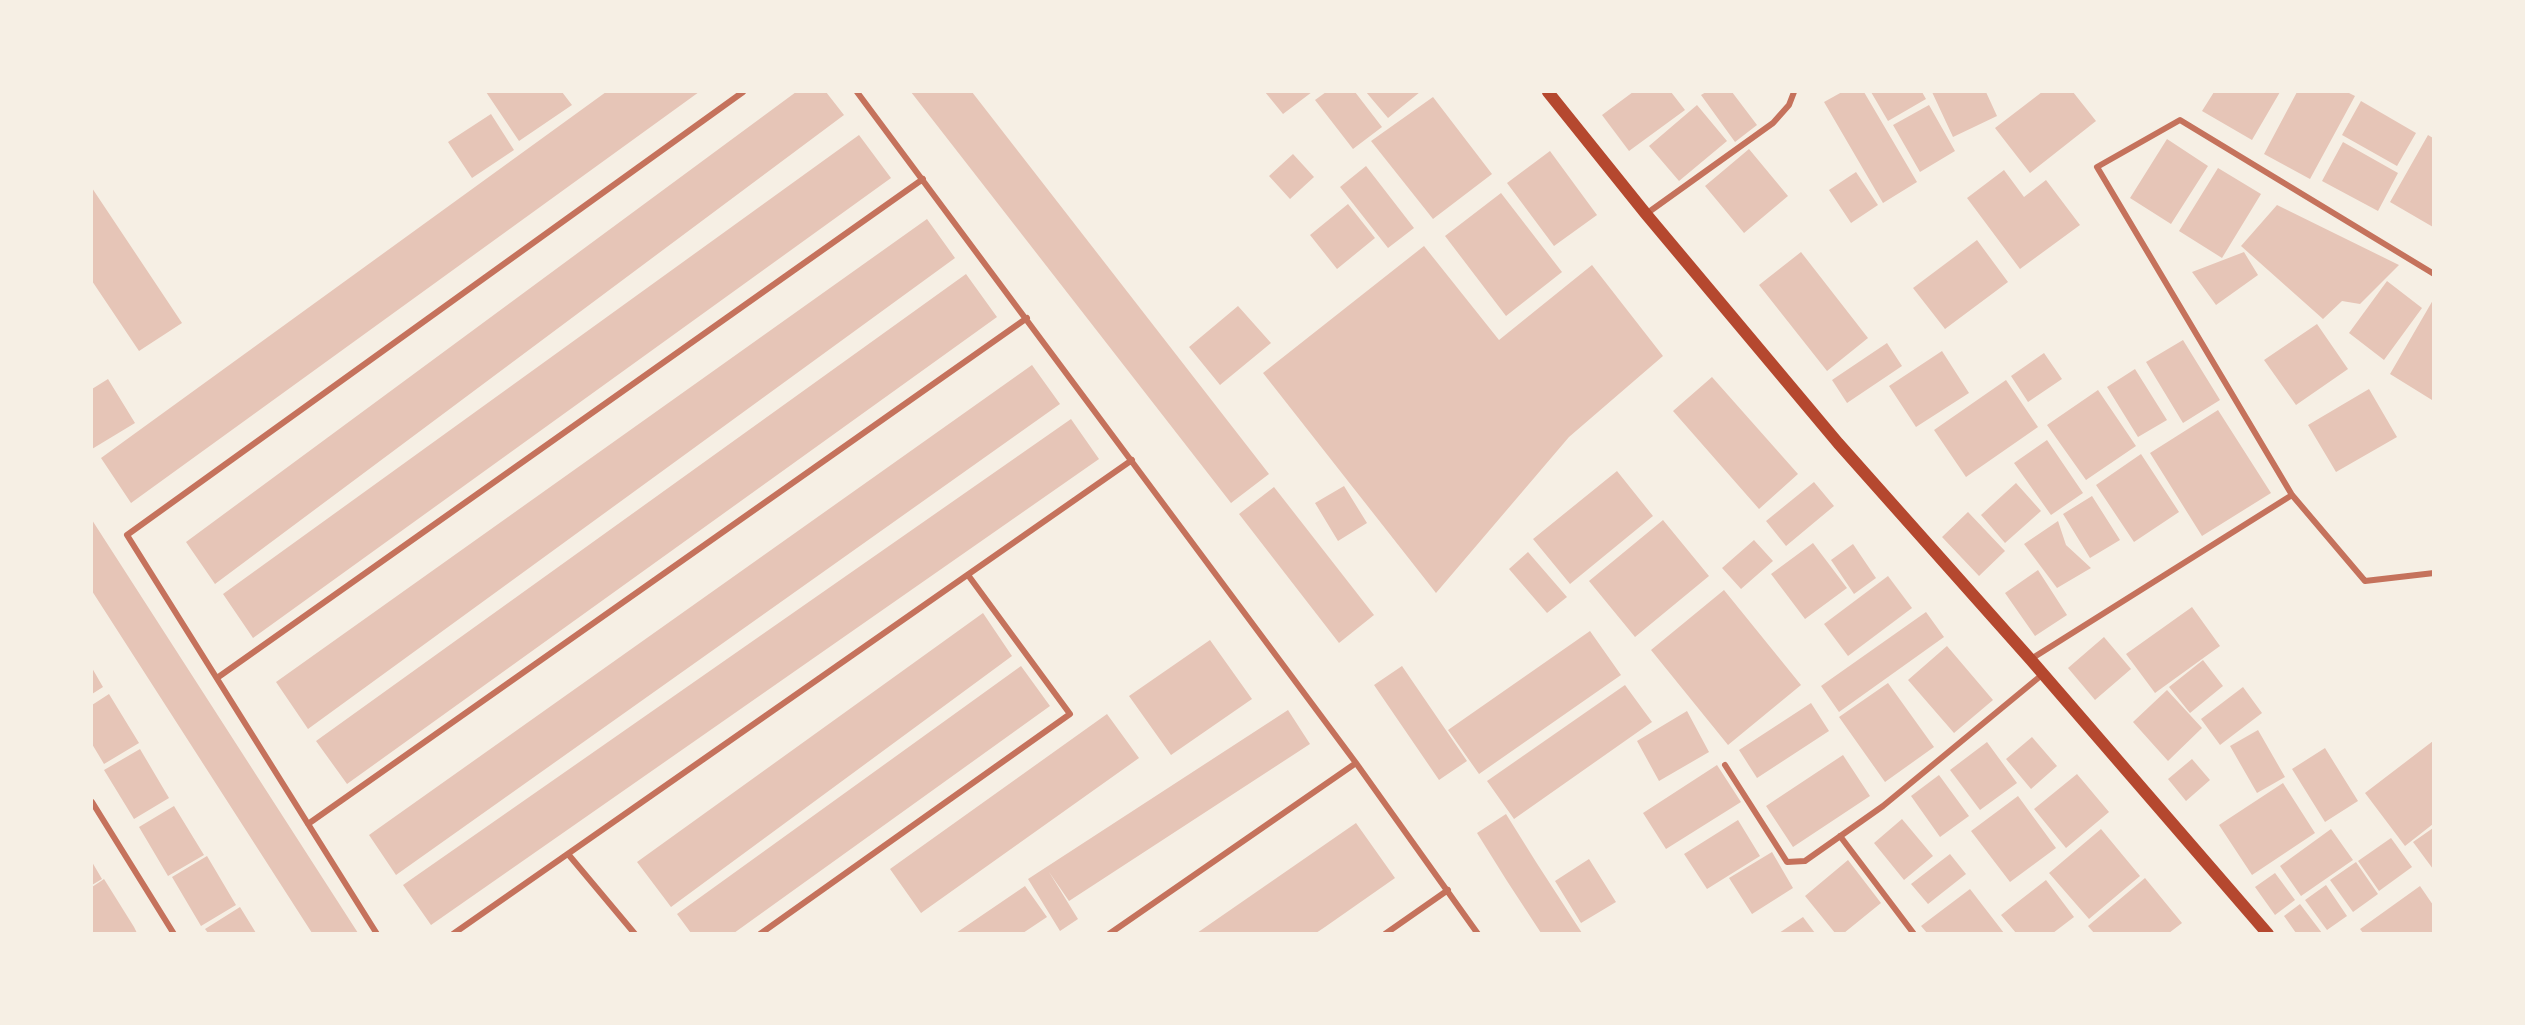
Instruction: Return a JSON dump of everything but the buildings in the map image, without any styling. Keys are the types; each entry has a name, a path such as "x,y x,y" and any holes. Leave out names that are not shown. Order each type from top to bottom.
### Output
{"main road":[{"path":"1548,92 1646,214 1839,443 2268,933"}],"street":[{"path":"376,933 127,535 743,92"},
{"path":"857,92 1356,763 1478,933"},
{"path":"1646,214 1773,123 1789,105 1794,92"},
{"path":"2433,274 2180,120 2097,167 2292,495 2365,581 2433,573"},
{"path":"217,678 923,179"},
{"path":"308,824 1027,318"},
{"path":"453,933 1132,460"},
{"path":"2031,660 2292,495"},
{"path":"760,933 1070,714 968,575"},
{"path":"1725,765 1786,862 1805,861 1883,806 2043,674"},
{"path":"1109,933 1356,763"},
{"path":"92,802 174,933"},
{"path":"1840,836 1914,933"},
{"path":"568,854 635,933"},
{"path":"1385,933 1448,890"}]}
